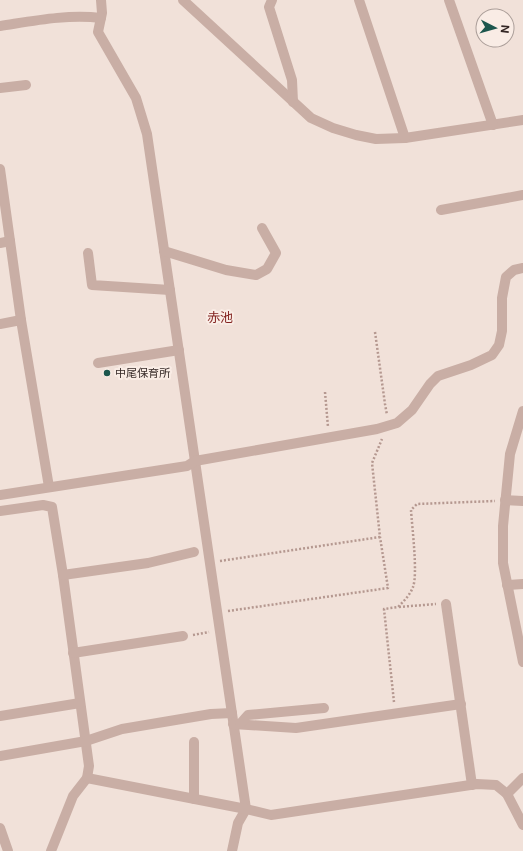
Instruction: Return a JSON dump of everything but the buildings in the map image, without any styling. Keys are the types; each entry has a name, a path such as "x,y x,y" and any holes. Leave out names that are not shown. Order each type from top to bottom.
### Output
{"street":[{"path":"101,0 102,13 98,32 136,98 147,134 232,713 237,724 246,809 238,822 232,851"},
{"path":"183,0 310,118 333,128 376,139 405,138 523,120"},
{"path":"359,0 405,138"},
{"path":"449,0 493,124"},
{"path":"269,2 292,80 293,102"},
{"path":"0,26 86,16 101,18"},
{"path":"0,88 26,85"},
{"path":"0,169 5,242 21,320 49,487"},
{"path":"441,210 523,195"},
{"path":"164,251 226,270 256,275 267,269 276,253 262,228"},
{"path":"88,253 92,285 170,290"},
{"path":"0,495 187,466 195,460 329,438 397,423 412,410 430,384 438,376 471,365 492,355 500,345 502,330 502,298 506,277 514,270 523,268"},
{"path":"0,324 21,320"},
{"path":"98,363 179,350"},
{"path":"523,412 510,454 503,526 503,563 523,662"},
{"path":"506,500 523,501"},
{"path":"0,511 43,505 52,507 63,575 89,766 87,778 73,796 51,851"},
{"path":"63,575 148,563 194,552"},
{"path":"508,585 523,584"},
{"path":"446,604 472,785"},
{"path":"73,653 183,636"},
{"path":"0,716 80,703"},
{"path":"237,724 296,728 461,704"},
{"path":"237,724 248,715 324,708"},
{"path":"0,756 86,741 122,729 212,714 232,713"},
{"path":"194,742 194,799"},
{"path":"87,778 271,815 472,785 496,785 507,794 523,825"},
{"path":"507,794 523,778"},
{"path":"0,828 8,851"}],"path":[{"path":"217,613 388,588 380,537 372,463 382,440 386,426 385,404 375,332"},
{"path":"325,392 329,438"},
{"path":"398,607 408,596 413,586 415,574 411,510 417,504 506,500"},
{"path":"210,562 380,537"},
{"path":"396,714 384,609 446,604"},
{"path":"183,636 220,631"}],"place":[{"name":"中尾保育所","path":"107,373"}],"district":[{"name":"赤池","path":"220,317"}]}
